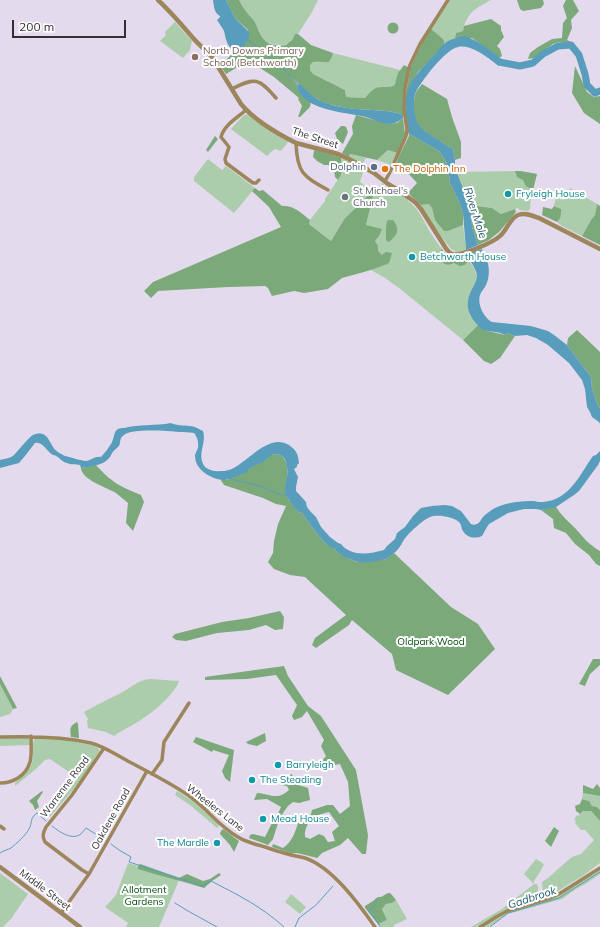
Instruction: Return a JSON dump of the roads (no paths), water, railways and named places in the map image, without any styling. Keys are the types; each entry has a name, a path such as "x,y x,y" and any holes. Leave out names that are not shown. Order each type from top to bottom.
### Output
{"street":[{"name":"The Street","path":"158,0 209,53 241,104 254,117 277,133 296,143 344,156 385,181 422,209 430,225 448,252 452,254 464,253 480,246 500,236 518,215 525,214 539,218 600,249"},
{"path":"385,181 406,136 407,130 404,109 405,89 410,65 420,44 448,0"},
{"path":"232,89 245,83 256,81 262,84 276,98"},
{"path":"246,110 222,133 221,137 229,147 225,159 226,163 253,183 256,183 259,180"},
{"path":"296,143 298,164 303,173 310,180 328,190"},
{"path":"152,774 162,760 164,742 189,703"},
{"path":"0,783 13,781 24,772 30,762 31,736"},
{"name":"Wheelers Lane","path":"0,737 49,737 92,743 104,748 184,793 194,800 224,828 240,838 317,863 328,871 352,896 375,927"},
{"name":"Warrenne Road","path":"89,874 45,842 42,837 46,827 72,795 104,748"},
{"name":"Oakdene Road","path":"61,913 89,874 147,771"},
{"path":"0,826 4,829"},
{"name":"Middle Street","path":"0,867 80,927"},
{"path":"480,927 507,911 559,894 600,868"}],"water":[{"path":"213,0 226,0 235,18 249,32 248,41 238,51 231,49 226,41 224,31 217,20 220,16 215,11"},
{"path":"465,36 478,42 497,57 502,59 499,66 480,53 469,48 458,47 453,49 440,60 422,82 415,94 414,105 418,124 429,134 453,149 455,168 471,209 472,227 478,245 466,250 463,213 450,183 448,166 439,151 408,132 405,105 406,95 414,77 441,47 450,40"},
{"path":"300,84 314,97 335,106 392,112 403,115 403,118 395,123 386,124 366,117 337,112 317,106 302,96 297,88"},
{"path":"482,249 483,255 486,258 489,275 487,284 480,294 479,302 486,317 492,322 531,326 548,331 567,345 591,377 592,389 600,408 600,424 592,417 587,407 585,389 582,380 569,363 548,345 527,335 515,336 508,333 505,335 483,330 474,321 469,313 468,301 477,274 467,254"},
{"path":"171,423 193,426 203,431 204,440 201,454 202,462 205,467 214,471 224,471 236,467 258,450 273,443 281,442 289,445 298,455 299,460 297,467 294,469 298,477 296,491 306,502 307,507 330,537 355,553 372,553 384,550 395,539 397,533 405,527 421,508 445,505 452,506 461,511 471,524 475,525 479,523 490,511 504,504 524,501 543,502 552,500 567,491 573,485 593,456 600,451 600,461 579,491 556,507 541,510 524,509 508,513 489,524 482,536 477,537 467,535 457,520 449,517 433,516 414,529 394,553 385,560 375,562 358,562 346,558 325,543 302,513 299,512 287,497 285,491 287,467 283,457 278,454 272,455 264,462 250,468 246,473 226,480 220,480 205,473 198,466 195,456 198,444 194,433 134,431 122,436 119,446 109,458 105,462 95,466 81,468 80,465 62,461 40,443 35,443 19,463 0,468 0,460 13,456 33,435 43,434 57,451 65,456 86,461 101,457 107,450 115,433 120,428"}],"waterway":[{"path":"248,40 284,69 299,85"},
{"name":"River Mole","path":"494,57 499,62 520,66 533,63 543,54 558,46 571,45 579,55 587,85 595,93 600,91"},
{"path":"228,478 263,487 288,496"},
{"path":"0,853 11,848 23,837 29,829 33,817 37,813 46,821"},
{"path":"52,826 69,836 76,836 82,833 86,828 105,840"},
{"path":"111,844 131,857 129,862 203,886 211,881 258,907 284,927"},
{"name":"Gadbrook","path":"490,927 508,913 559,898 600,872"},
{"path":"295,927 299,918 316,905 333,886"},
{"path":"175,903 217,927"},
{"path":"376,904 369,911 380,926"}],"place":[{"name":"North Downs Primary School (Betchworth)","path":"195,57"},
{"name":"Dolphin","path":"374,167"},
{"name":"The Dolphin Inn","path":"385,169"},
{"name":"Fryleigh House","path":"508,194"},
{"name":"St Michael's Church","path":"345,197"},
{"name":"Betchworth House","path":"412,257"},
{"name":"Barryleigh","path":"278,765"},
{"name":"The Steading","path":"252,780"},
{"name":"Mead House","path":"263,819"},
{"name":"The Mardle","path":"217,843"}],"park label":[{"name":"Oldpark Wood","path":"431,642"},
{"name":"Allotment Gardens","path":"144,896"}]}
